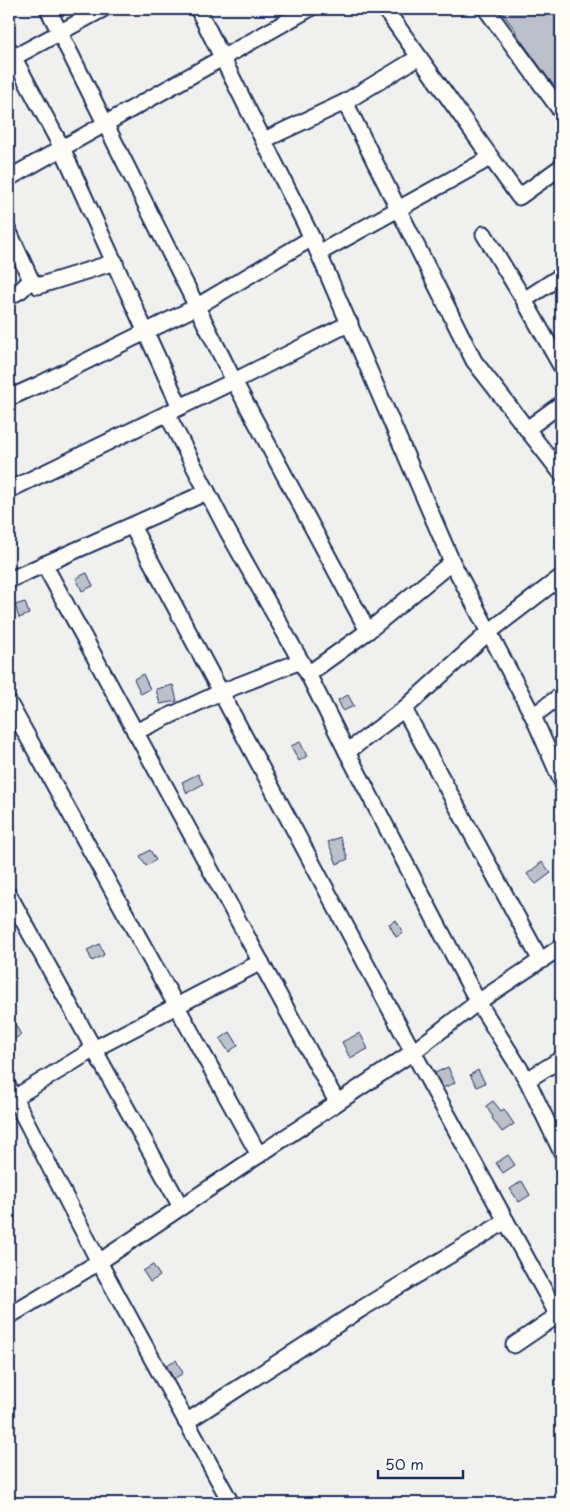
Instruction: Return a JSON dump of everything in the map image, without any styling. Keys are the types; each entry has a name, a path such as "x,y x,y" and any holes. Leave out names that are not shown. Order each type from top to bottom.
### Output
{"street":[{"path":"48,9 234,382 368,631"},
{"path":"103,9 10,56 62,148 115,262 145,332 174,411 207,492 304,668 478,1002 527,1080 561,1151"},
{"path":"198,9 319,253 452,562 533,716 561,780"},
{"path":"9,178 309,9"},
{"path":"385,9 519,197 561,167"},
{"path":"486,9 561,112"},
{"path":"264,140 345,102 419,57"},
{"path":"345,102 474,361 561,473"},
{"path":"319,253 490,158"},
{"path":"9,232 31,280 38,286 115,262"},
{"path":"484,234 561,366"},
{"path":"9,398 196,307 312,238"},
{"path":"524,300 561,276"},
{"path":"9,297 21,290 31,280"},
{"path":"9,490 234,382 350,323"},
{"path":"527,429 561,404"},
{"path":"9,580 207,492"},
{"path":"132,526 413,1052 560,1316 514,1345"},
{"path":"135,732 221,692 304,668 368,631 452,562"},
{"path":"44,564 337,1102"},
{"path":"347,752 404,709 489,632 561,577"},
{"path":"533,716 561,695"},
{"path":"9,703 259,1155"},
{"path":"404,709 541,961"},
{"path":"9,895 181,1207"},
{"path":"9,1316 99,1262 413,1052 478,1002 561,947"},
{"path":"231,1503 10,1096 94,1049 261,962"},
{"path":"527,1080 561,1059"},
{"path":"186,1422 361,1309 506,1221"}],"building":[{"path":"499,9 561,9 561,96 516,31"},
{"path":"87,573 93,586 82,591 76,578"},
{"path":"25,602 29,614 19,618 15,605"},
{"path":"143,674 150,689 141,694 134,679"},
{"path":"173,685 177,701 160,704 156,689"},
{"path":"348,695 354,706 343,711 338,700"},
{"path":"300,742 307,756 299,761 291,746"},
{"path":"198,774 203,784 187,793 182,782"},
{"path":"340,837 348,859 337,864 328,842"},
{"path":"150,850 156,860 146,866 140,856"},
{"path":"542,862 551,873 536,884 527,874"},
{"path":"396,920 403,933 396,937 389,924"},
{"path":"100,944 104,955 92,961 87,950"},
{"path":"9,1013 21,1035 9,1042"},
{"path":"230,1032 238,1045 229,1052 220,1039"},
{"path":"360,1033 368,1049 350,1058 342,1042"},
{"path":"448,1067 455,1083 443,1088 435,1073"},
{"path":"478,1070 485,1083 477,1087 470,1075"},
{"path":"493,1101 501,1111 504,1109 514,1124 502,1132 486,1106"},
{"path":"508,1155 515,1165 503,1173 496,1163"},
{"path":"522,1181 530,1195 519,1202 510,1189"},
{"path":"153,1265 160,1276 150,1282 143,1271"},
{"path":"176,1360 183,1373 174,1379 166,1365"}]}
